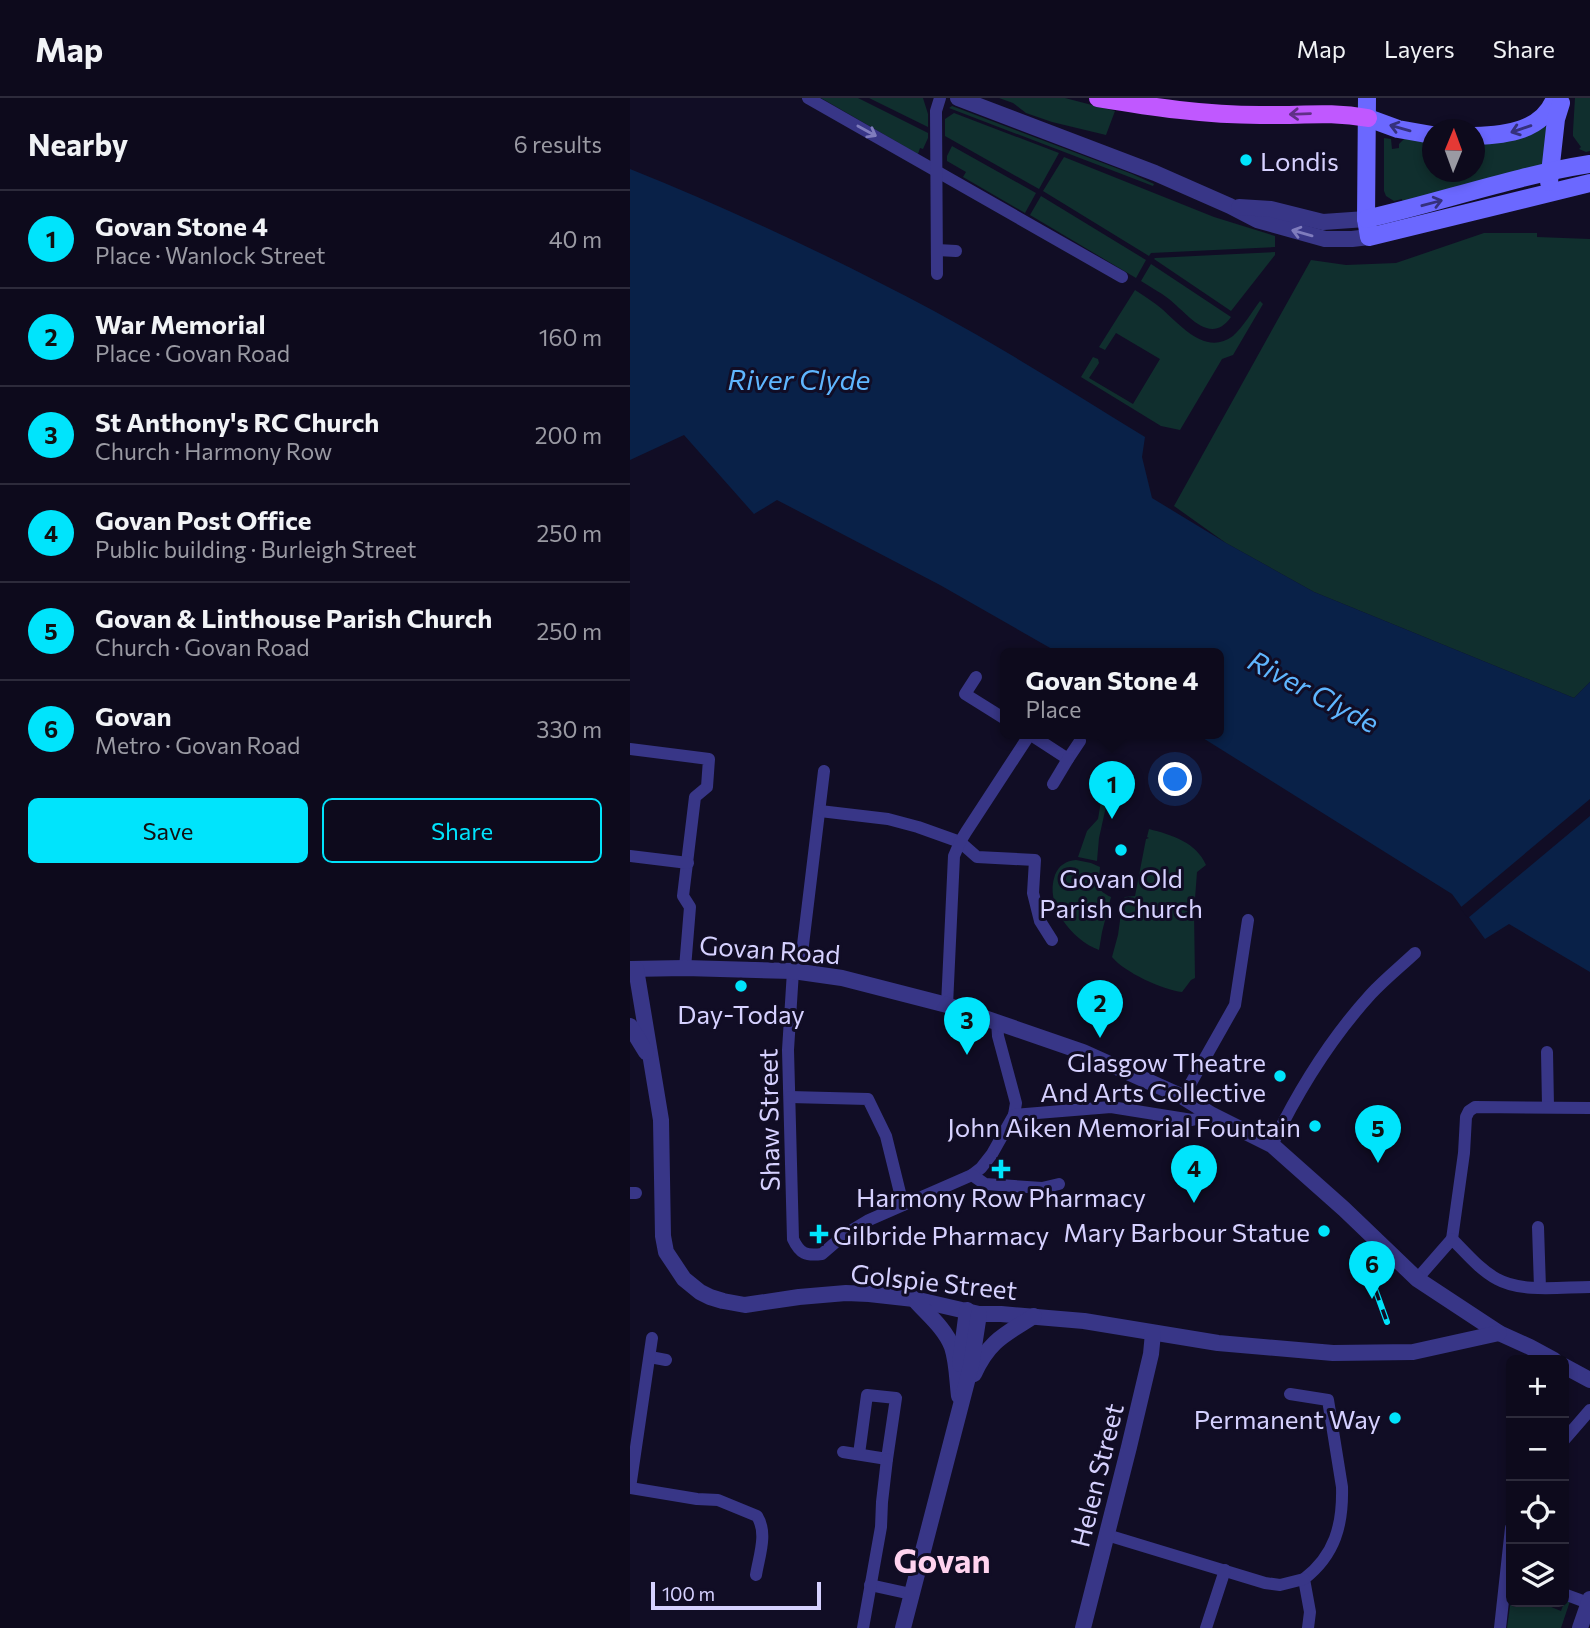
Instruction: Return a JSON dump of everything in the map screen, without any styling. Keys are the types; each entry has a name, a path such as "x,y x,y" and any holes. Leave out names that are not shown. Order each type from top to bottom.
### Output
{"main road":[{"path":"1098,98 1206,113 1261,115 1349,114 1368,107"},
{"path":"1485,135 1508,133 1533,125 1559,100"},
{"path":"1559,100 1564,120 1564,148 1573,161 1587,164"},
{"path":"1548,192 1559,100"},
{"path":"1368,107 1398,129 1422,133"},
{"path":"1368,107 1366,219 1369,237 1590,183"},
{"path":"1366,219 1587,164"}],"street":[{"path":"808,98 1122,276"},
{"path":"937,274 936,111 940,98"},
{"path":"958,98 1155,173 1257,220 1325,239 1369,237"},
{"path":"1230,206 1272,209 1323,222 1366,219"},
{"path":"937,250 956,251"},
{"path":"976,677 965,694 1000,716"},
{"path":"947,1005 954,856 960,842 1026,739"},
{"path":"1037,739 1068,759"},
{"path":"1053,785 1080,741"},
{"path":"630,749 709,759 707,787 695,797 683,896 690,907 685,968"},
{"name":"Shaw Street","path":"824,771 802,953 793,971 788,1050 793,1239 797,1249 803,1254 822,1254 844,1235 903,1205"},
{"path":"820,811 888,819 918,827 960,842 977,857 1035,860 1033,893 1040,921 1052,940"},
{"path":"630,856 688,863"},
{"path":"1183,1097 1235,1005 1248,920"},
{"path":"1272,1145 1340,1030 1373,992 1415,953"},
{"name":"Govan Road","path":"633,969 793,971 842,978 947,1005 1083,1052 1183,1097 1272,1145 1417,1279 1499,1333 1545,1355"},
{"name":"Golspie Street","path":"633,969 658,1091 663,1236 666,1252 684,1279 710,1297 746,1305 799,1297 869,1294 914,1299 973,1312 1084,1321 1218,1343 1341,1354 1413,1352 1499,1333"},
{"path":"790,1097 868,1099 886,1136 903,1205 972,1175 981,1168 1014,1115 1016,1103 998,1036 997,1022"},
{"path":"630,1026 651,1060"},
{"path":"1547,1052 1548,1106"},
{"path":"1014,1115 1111,1107 1192,1120 1212,1115"},
{"path":"1417,1279 1452,1239 1464,1153 1466,1117 1469,1111 1475,1107 1590,1108"},
{"path":"972,1175 985,1184 1042,1188 1059,1184"},
{"path":"1538,1227 1540,1288"},
{"path":"1452,1239 1500,1281 1518,1287 1590,1287"},
{"path":"914,1299 951,1344 960,1405"},
{"path":"903,1628 971,1366 973,1312"},
{"path":"960,1405 988,1350 998,1339 1034,1317"},
{"name":"Helen Street","path":"1083,1628 1151,1354 1153,1333"},
{"path":"652,1338 630,1488 718,1500 757,1516 763,1532 757,1575"},
{"path":"650,1357 666,1360"},
{"path":"1569,1369 1590,1380"},
{"path":"1107,1535 1251,1580 1273,1584 1294,1583 1316,1570 1330,1551 1339,1525 1342,1487 1328,1400 1290,1394"},
{"path":"859,1454 867,1395 896,1398 881,1502 881,1527 863,1628"},
{"path":"1569,1434 1590,1410"},
{"path":"843,1452 887,1459"},
{"path":"1206,1628 1225,1570"},
{"path":"1304,1579 1310,1612 1308,1628"},
{"path":"870,1585 911,1594"},
{"path":"1500,1628 1506,1588"},
{"path":"1569,1595 1589,1601 1580,1628"}],"green space":[{"path":"821,98 858,98 928,133 928,138 918,154"},
{"path":"869,98 923,98 928,114 928,127"},
{"path":"999,98 1065,98 1115,111 1106,135 1052,122 1026,113 1013,103"},
{"path":"1575,98 1590,98 1590,151 1586,152 1579,149 1581,147 1573,136"},
{"path":"952,106 1154,184 1153,186 949,108"},
{"path":"954,113 1059,153 1039,189 945,136 945,119"},
{"path":"1547,127 1545,166 1485,182 1485,140"},
{"path":"1406,137 1422,139 1422,182 1484,182 1403,203 1402,199 1394,201 1386,196 1384,191 1384,138 1391,139 1392,149 1399,148 1399,144"},
{"path":"952,146 1036,193 1025,213 963,177 966,172 947,161"},
{"path":"1064,157 1214,217 1275,236 1275,247 1151,253 1149,256 1043,191"},
{"path":"1041,196 1146,260 1136,278 1030,215"},
{"path":"1484,233 1537,233 1537,237 1590,239 1590,682 1574,698 1314,592 1226,543 1174,506 1311,260 1346,265 1396,263"},
{"path":"1275,252 1231,311 1154,259 1155,258"},
{"path":"1151,264 1231,317 1215,329 1207,328 1191,319 1169,299 1141,281"},
{"path":"1135,290 1159,306 1194,336 1213,343 1233,336 1260,301 1263,304 1233,355 1222,359 1180,430 1161,426 1081,377 1093,357 1098,359 1099,363 1089,378 1133,404 1160,359 1116,333 1105,350 1099,347"},
{"path":"1101,801 1107,802 1097,861 1078,857 1087,831 1098,819"},
{"path":"1149,829 1190,845 1206,865 1197,872 1194,912 1195,978 1182,992 1144,979 1125,969 1112,957 1123,899 1135,896"},
{"path":"1076,860 1100,867 1099,888 1111,897 1099,950 1070,930 1053,898 1055,875 1063,864"},
{"path":"1510,1607 1551,1607 1561,1611 1562,1607 1568,1607 1561,1628 1507,1628"}],"water":[{"name":"River Clyde","path":"630,169 707,201 859,272 934,311 1040,372 1145,437 1142,457 1152,498 1314,592 1574,698 1590,682 1590,972 1509,924 1485,939 1452,894 1205,739 1224,739 1224,648 1050,648 940,585 777,500 754,514 684,435 630,460"}],"pier":[{"path":"1590,799 1590,816 1468,918 1460,908"}],"railway":[{"path":"1369,1272 1387,1322"}],"place":[{"name":"Londis","path":"1246,160"},
{"name":"Govan Stone 4","path":"1112,819"},
{"name":"Govan Old Parish Church","path":"1121,850"},
{"name":"Day-Today","path":"741,986"},
{"name":"War Memorial","path":"1100,1038"},
{"name":"St Anthony's RC Church","path":"967,1055"},
{"name":"Glasgow Theatre And Arts Collective","path":"1280,1076"},
{"name":"John Aiken Memorial Fountain","path":"1315,1126"},
{"name":"Govan & Linthouse Parish Church","path":"1378,1163"},
{"name":"Harmony Row Pharmacy","path":"1001,1169"},
{"name":"Govan Post Office","path":"1194,1203"},
{"name":"Mary Barbour Statue","path":"1324,1231"},
{"name":"Gilbride Pharmacy","path":"819,1234"},
{"name":"Govan","path":"1372,1299"},
{"name":"Permanent Way","path":"1395,1418"}],"district":[{"name":"Govan","path":"942,1559"}]}
